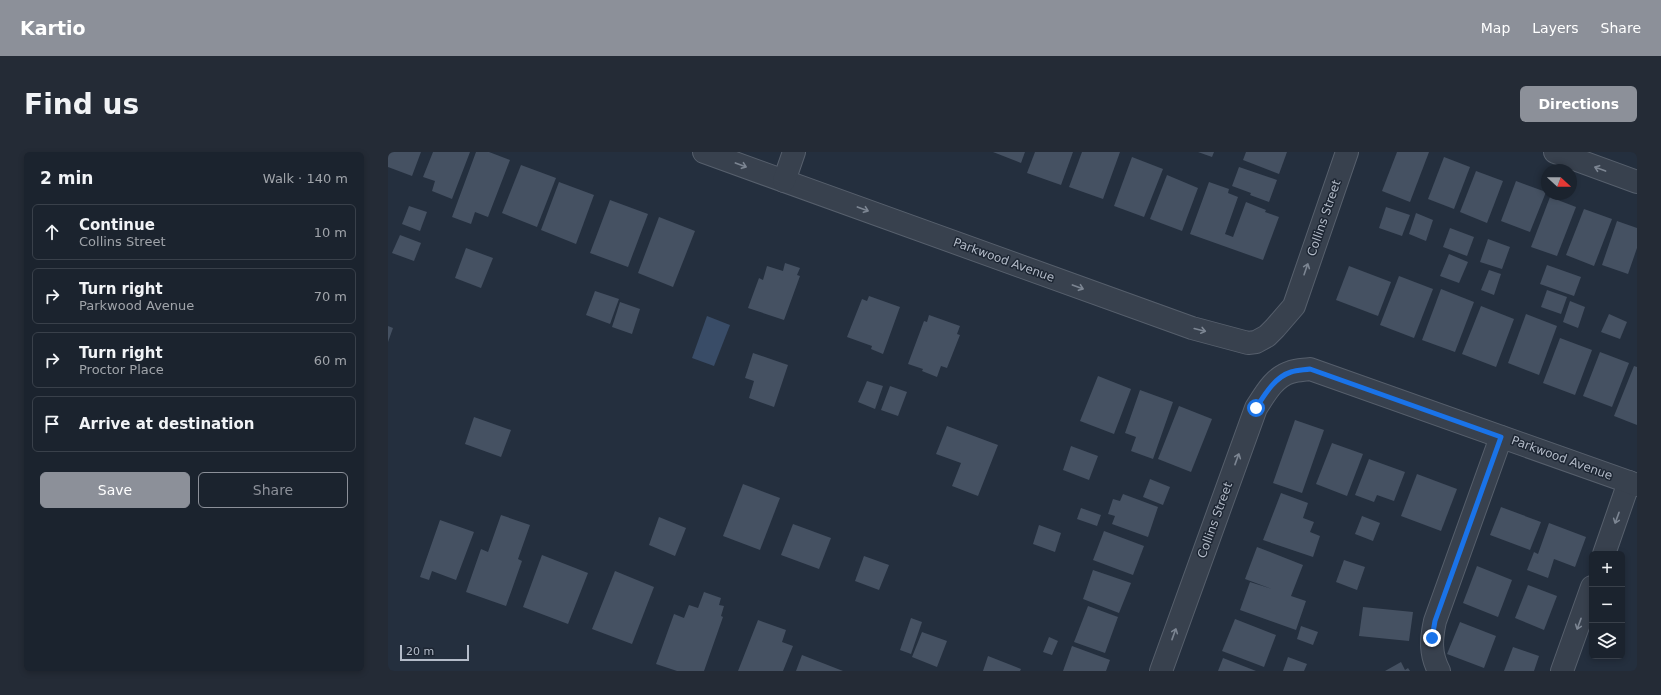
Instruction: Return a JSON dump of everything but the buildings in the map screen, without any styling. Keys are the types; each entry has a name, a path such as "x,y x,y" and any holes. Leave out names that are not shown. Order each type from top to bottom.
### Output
{"street":[{"name":"Parkwood Avenue","path":"704,152 1192,328 1248,343 1256,342 1267,336 1276,328 1294,306"},
{"path":"784,181 794,152"},
{"name":"Collins Street","path":"1294,306 1347,152"},
{"path":"1555,152 1637,182"},
{"name":"Parkwood Avenue","path":"1282,376 1292,371 1310,369 1633,484"},
{"name":"Collins Street","path":"1161,671 1256,408 1268,389 1282,376"},
{"path":"1438,671 1432,655 1432,638 1435,621 1501,437"},
{"path":"1605,551 1633,484"},
{"path":"1562,671 1589,595"}],"water":[{"path":"707,316 730,325 714,366 692,358"}],"route":[{"path":"1256,408 1268,389 1282,376 1292,371 1310,369 1501,437 1435,621 1432,638"}]}
